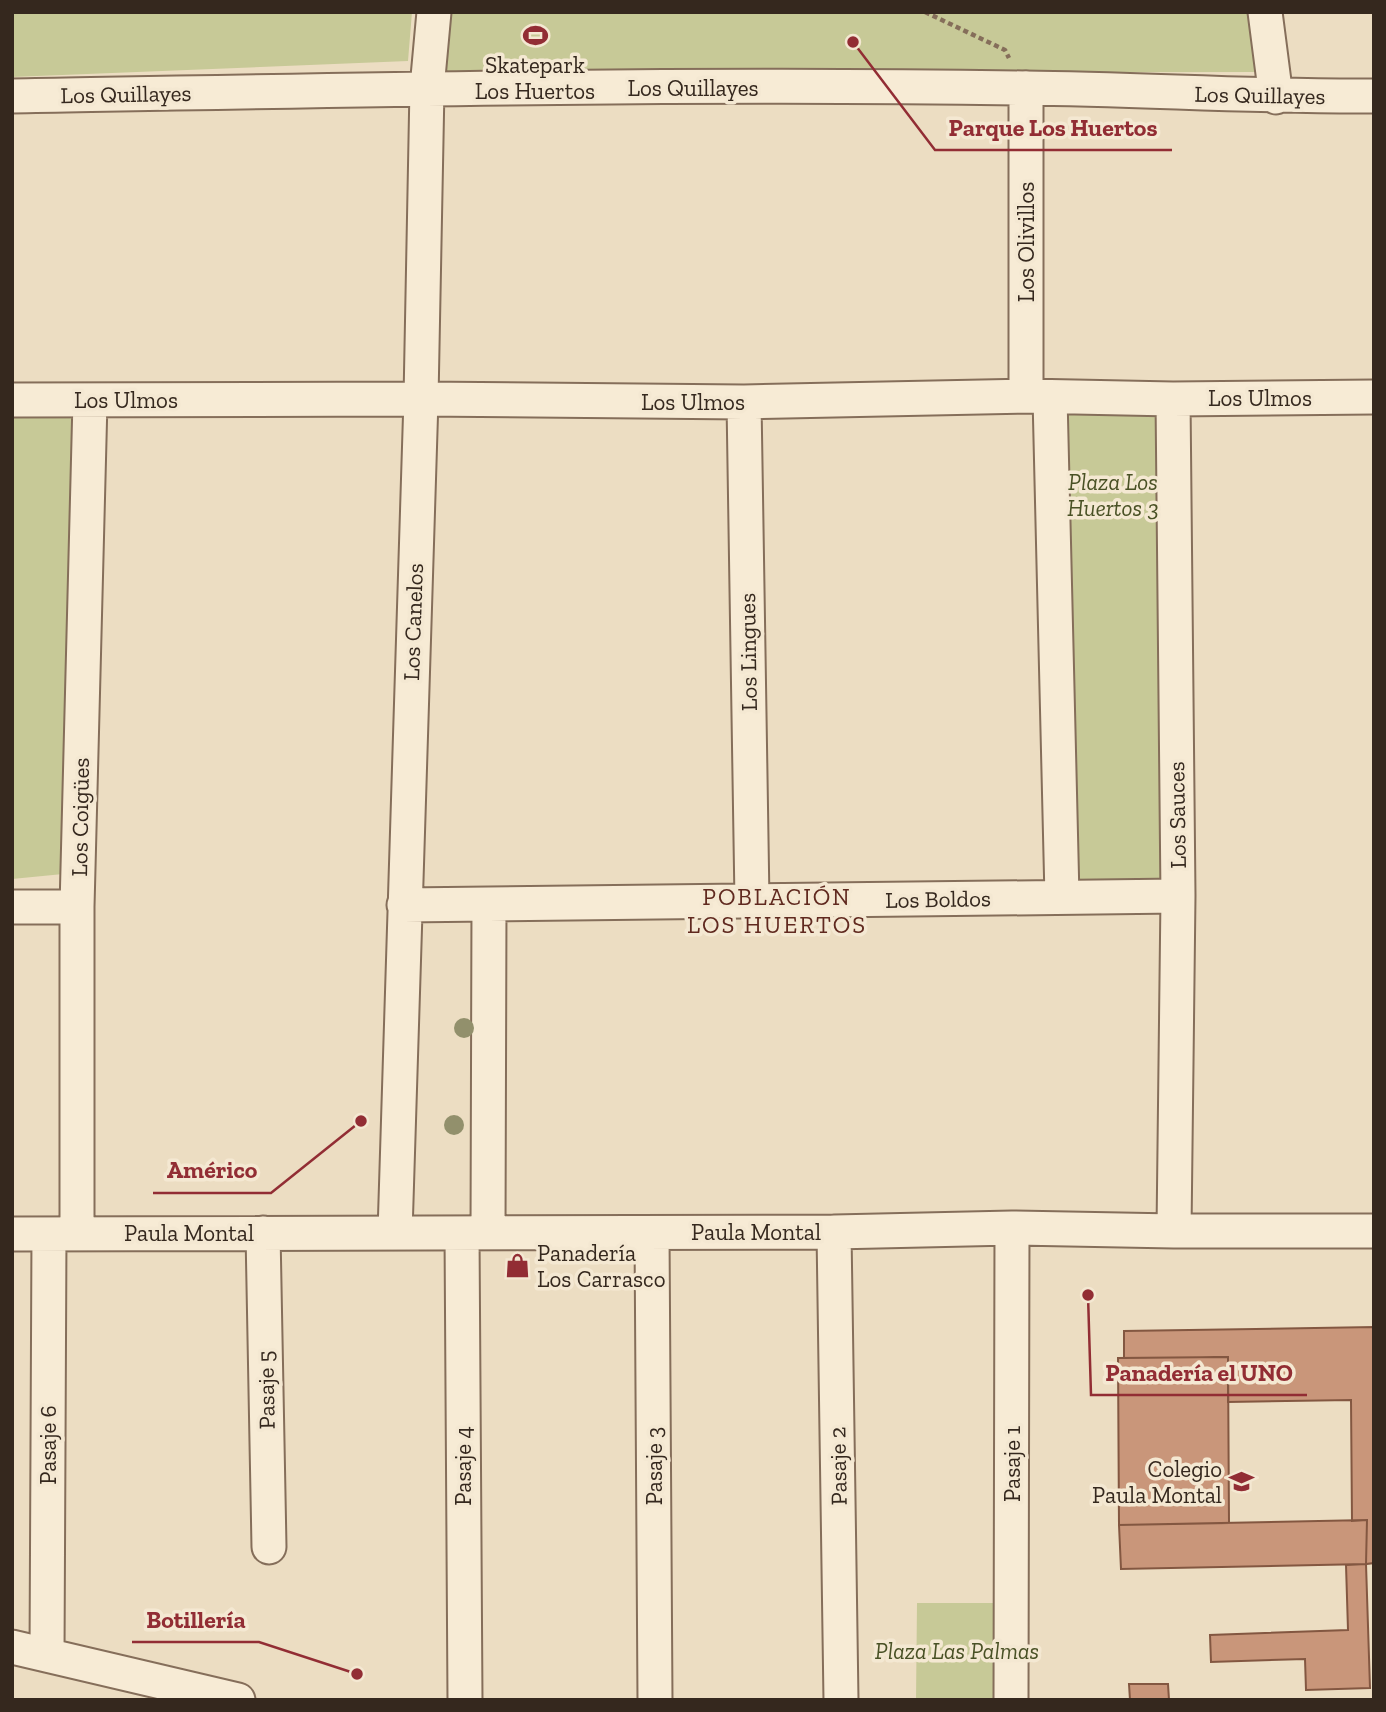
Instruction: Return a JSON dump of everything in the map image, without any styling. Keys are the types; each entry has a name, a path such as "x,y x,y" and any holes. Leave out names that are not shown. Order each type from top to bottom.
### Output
{"street":[{"name":"Los Canelos","path":"395,1233 421,399 427,88 434,12"},
{"path":"1265,12 1276,97"},
{"name":"Los Quillayes","path":"12,96 427,88 1026,88 1276,97 1374,96"},
{"name":"Los Olivillos","path":"1026,88 1038,396"},
{"path":"1038,396 1062,897"},
{"name":"Los Ulmos","path":"12,400 421,399 744,402 1038,396 1173,399 1374,397"},
{"name":"Los Sauces","path":"1173,399 1178,896 1174,1231"},
{"name":"Los Coigües","path":"63,1234 77,907 90,401"},
{"name":"Los Lingues","path":"744,402 752,901"},
{"name":"Los Boldos","path":"404,905 1178,896"},
{"name":"Pasaje 4","path":"465,1700 475,1233 489,904"},
{"path":"12,907 77,907"},
{"name":"Paula Montal","path":"12,1234 834,1232 1012,1228 1374,1231"},
{"name":"Pasaje 1","path":"1012,1228 1012,1700"},
{"name":"Pasaje 2","path":"834,1232 841,1700"},
{"name":"Pasaje 5","path":"263,1233 269,1547"},
{"name":"Pasaje 3","path":"652,1233 655,1700"},
{"name":"Pasaje 6","path":"47,1655 63,1234"},
{"path":"12,1647 176,1693 238,1700"}],"path":[{"path":"925,12 1004,50 1026,88"}],"green space":[{"path":"12,12 412,12 408,61 12,77"},
{"path":"442,12 1263,12 1273,72 436,73"},
{"name":"Plaza Los Huertos 3","path":"1065,412 1159,414 1163,882 1077,882"},
{"path":"12,415 74,416 63,874 12,879"},
{"name":"Plaza Las Palmas","path":"917,1603 997,1603 997,1700 916,1700"}],"building":[{"path":"1374,1327 1374,1563 1366,1564 1367,1520 1352,1521 1351,1400 1228,1402 1228,1357 1124,1358 1124,1331"},
{"path":"1228,1357 1229,1523 1119,1525 1118,1358"},
{"path":"1367,1520 1366,1564 1121,1569 1119,1525"},
{"path":"1366,1564 1370,1688 1306,1690 1305,1659 1211,1662 1210,1635 1348,1630 1346,1565"},
{"path":"1129,1684 1168,1684 1169,1700 1130,1700"}],"place":[{"name":"Skatepark Los Huertos","path":"535,35"},
{"name":"Parque Los Huertos","path":"853,42"},
{"name":"Américo","path":"361,1121"},
{"name":"Panadería Los Carrasco","path":"517,1266"},
{"name":"Panadería el UNO","path":"1088,1295"},
{"name":"Colegio Paula Montal","path":"1242,1482"},
{"name":"Botillería","path":"357,1674"}],"district":[{"name":"POBLACIÓN LOS HUERTOS","path":"777,910"}]}
